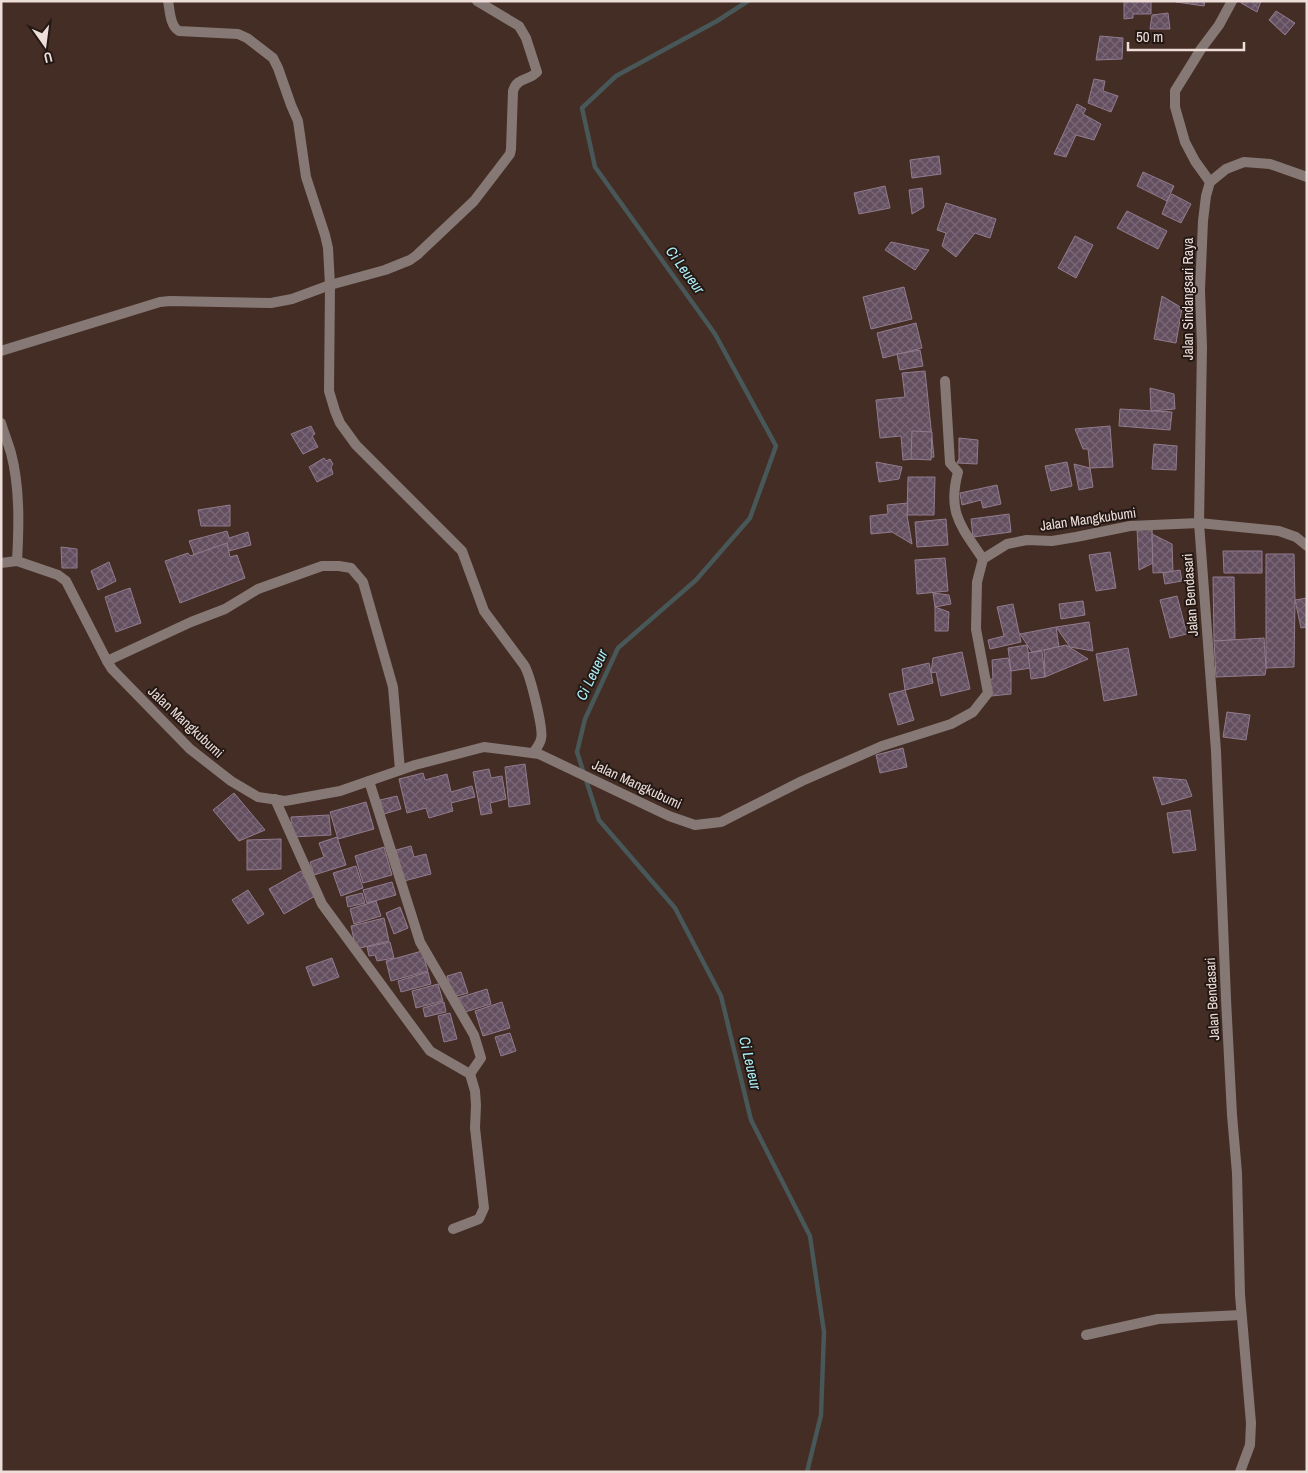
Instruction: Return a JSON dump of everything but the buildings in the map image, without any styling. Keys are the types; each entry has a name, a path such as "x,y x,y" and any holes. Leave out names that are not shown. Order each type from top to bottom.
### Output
{"street":[{"path":"168,1 173,25 176,30 238,34 268,53 276,63 299,124 306,177 327,241 330,285 328,383 335,410 345,431 356,445 462,551 484,611 528,673 542,738 536,754"},
{"path":"1,351 160,302 271,303 292,299 330,285 385,270 410,260 474,201 510,154 515,84 537,72 526,38 519,26 477,1"},
{"path":"1232,1 1219,25 1201,49 1175,92 1174,108 1185,142 1195,161 1210,182 1226,168 1244,162 1270,164 1307,177"},
{"name":"Jalan Sindangsari Raya","path":"1199,523 1202,347 1200,290 1203,221 1210,182"},
{"path":"945,381 950,463 958,472 954,488 954,508 959,524 983,559"},
{"path":"1,423 11,454 16,486 17,561"},
{"name":"Jalan Mangkubumi","path":"1,563 17,561 58,575 66,581 112,669 190,749 232,781 258,797 285,801 340,791 400,770 484,747 536,754 669,816 695,825 721,822 820,773 882,746 951,724 973,712 988,693 976,629 977,582 983,559 1007,544 1027,540 1052,541 1130,526 1199,523 1280,531 1296,537 1307,546"},
{"name":"Jalan Bendasari","path":"1199,523 1216,751 1226,999 1237,1173 1238,1266 1251,1423 1250,1445 1240,1472"},
{"path":"107,661 196,620 225,609 258,589 322,566 351,568 363,582 393,687 400,770"},
{"path":"369,781 420,942 474,1034 481,1058 470,1074"},
{"path":"275,800 322,904 430,1051 470,1074 475,1091 475,1128 484,1208 475,1221 453,1229"},
{"path":"1086,1335 1158,1319 1241,1315"}],"waterway":[{"name":"Ci Leueur","path":"748,1 717,21 616,76 582,108 595,167 715,334 776,446 750,518 696,580 618,648 585,719 577,752 599,820 675,908 721,996 751,1120 810,1236 824,1332 821,1415 807,1472"}]}
